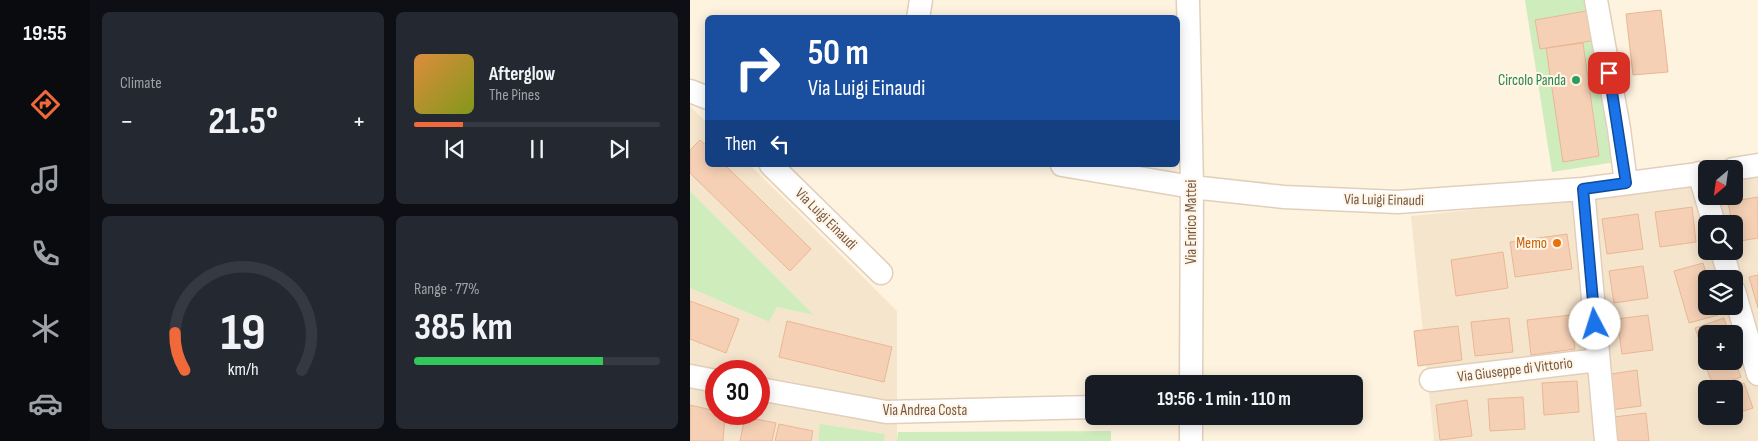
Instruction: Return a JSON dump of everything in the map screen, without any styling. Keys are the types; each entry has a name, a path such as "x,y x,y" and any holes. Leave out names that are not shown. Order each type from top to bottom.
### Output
{"street":[{"path":"918,15 921,0"},
{"name":"Via Enrico Mattei","path":"1188,0 1192,187 1191,375"},
{"path":"1596,0 1619,128 1626,183"},
{"path":"690,91 705,97"},
{"path":"1743,167 1758,165"},
{"name":"Via Luigi Einaudi","path":"773,167 881,274"},
{"name":"Via Luigi Einaudi","path":"1074,167 1192,187 1284,197 1398,202 1583,189 1698,174"},
{"path":"1583,189 1606,441"},
{"path":"1741,315 1758,374"},
{"name":"Via Giuseppe di Vittorio","path":"1431,380 1598,360"},
{"path":"690,376 705,379"},
{"name":"Via Andrea Costa","path":"770,390 886,412 1085,407"},
{"path":"1191,425 1191,441"}],"shaded area":[{"path":"690,106 705,121 705,167 752,167 897,311 897,441 690,441 690,288 769,322 776,307 813,314 690,191"},
{"path":"1758,175 1758,441 1434,441 1411,216 1578,199 1698,183 1698,205 1743,205 1743,178"}],"green space":[{"name":"Circolo Panda","path":"1525,0 1600,0 1628,160 1552,172"},
{"path":"690,191 814,315 777,307 769,322 690,288"},
{"path":"820,424 885,434 884,441 818,441"},
{"path":"1111,431 1111,441 897,441 898,432"}],"building":[{"path":"1592,10 1597,40 1540,49 1535,20"},
{"path":"1661,10 1668,72 1633,75 1626,14"},
{"path":"1583,43 1599,156 1563,162 1546,48"},
{"path":"700,140 705,144 705,167 727,167 811,249 790,271 690,173 690,150"},
{"path":"1758,197 1758,238 1743,241 1743,215 1730,215 1729,205 1743,205 1743,200"},
{"path":"1692,207 1696,242 1660,247 1655,212"},
{"path":"1638,214 1643,249 1607,254 1602,219"},
{"path":"1567,234 1572,269 1515,277 1510,242"},
{"path":"1503,252 1508,288 1456,296 1451,260"},
{"path":"1703,263 1705,270 1698,270 1698,315 1718,315 1689,323 1674,271"},
{"path":"1643,266 1648,298 1614,303 1609,271"},
{"path":"1758,275 1758,308 1749,277"},
{"path":"690,301 739,319 726,353 690,339"},
{"path":"1571,315 1575,349 1531,355 1527,320"},
{"path":"1648,315 1653,350 1622,354 1617,319"},
{"path":"1509,318 1513,352 1475,356 1471,322"},
{"path":"1724,318 1726,325 1704,325"},
{"path":"787,321 892,347 884,382 779,357"},
{"path":"1458,326 1462,360 1418,366 1414,331"},
{"path":"1637,370 1641,406 1610,410 1605,375"},
{"path":"1707,370 1738,370 1741,377 1733,380 1711,380"},
{"path":"1577,381 1579,412 1544,415 1542,383"},
{"path":"1743,383 1753,408 1743,411"},
{"path":"1523,397 1525,429 1490,431 1488,399"},
{"path":"1467,400 1472,436 1440,440 1436,405"},
{"path":"690,405 705,408 705,425 724,425 723,441 690,441"},
{"path":"1646,413 1649,441 1617,441 1614,417"},
{"path":"770,422 776,423 772,441 740,441 743,425 770,425"},
{"path":"779,424 813,431 811,441 775,441"}],"place":[{"name":"Circolo Panda","path":"1576,80"},
{"name":"Memo","path":"1557,243"}],"route":[{"path":"1595,324 1583,189 1626,183 1609,73"}]}
